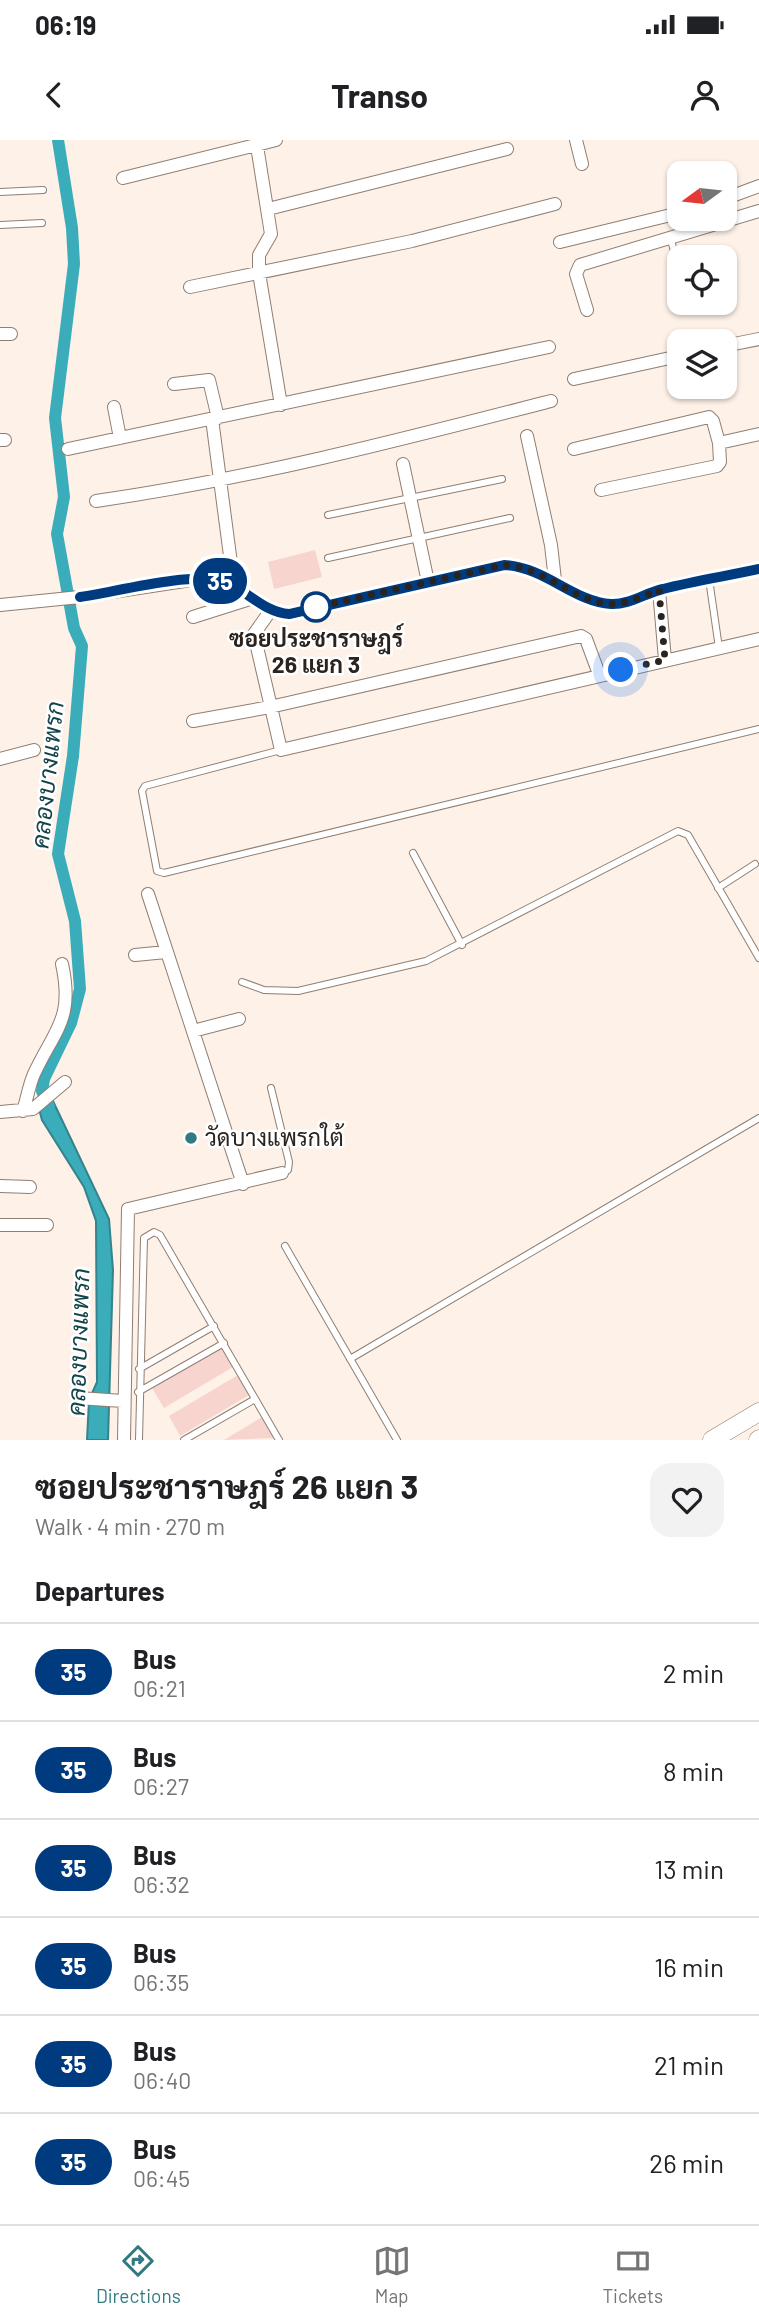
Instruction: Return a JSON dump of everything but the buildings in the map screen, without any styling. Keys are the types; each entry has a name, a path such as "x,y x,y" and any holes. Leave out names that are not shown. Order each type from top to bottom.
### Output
{"main road":[{"path":"712,1440 759,1412"}],"street":[{"path":"123,178 276,140"},
{"path":"576,140 582,164"},
{"path":"257,146 271,234 259,255 259,272 281,405"},
{"path":"268,209 507,149"},
{"path":"737,194 759,186"},
{"path":"190,287 412,240 555,204"},
{"path":"587,310 576,274 580,265 671,240 759,211"},
{"path":"560,242 667,216"},
{"path":"737,343 759,339"},
{"path":"68,449 550,347"},
{"path":"574,379 667,359"},
{"path":"174,384 209,380 234,586"},
{"path":"96,501 220,482 304,464 551,401"},
{"path":"114,407 120,438"},
{"path":"574,449 709,417 713,421 719,443 720,461 717,466 601,490"},
{"path":"719,443 759,434"},
{"path":"527,436 551,545 555,580"},
{"path":"403,464 428,582"},
{"path":"0,605 80,597 204,578 234,586 271,610 289,614 504,565 533,570 592,600 611,604 625,603 659,590 759,569"},
{"path":"659,590 665,660"},
{"path":"193,617 253,598"},
{"path":"271,610 254,634 281,750 759,639"},
{"path":"193,721 270,707 581,636 586,639 599,674"},
{"path":"0,759 34,750"},
{"path":"148,894 243,1184"},
{"path":"135,956 166,951"},
{"path":"29,1110 35,1072 59,1031 63,1016 66,982 62,964"},
{"path":"193,1031 239,1019"},
{"path":"0,1112 29,1110 65,1082"},
{"path":"124,1440 119,1401 128,1209 282,1173"},
{"path":"0,1186 30,1187"},
{"path":"0,1225 47,1225"},
{"path":"81,1399 119,1401"}],"lane":[{"path":"0,192 43,190"},
{"path":"0,225 42,223"},
{"path":"671,240 672,245"},
{"path":"328,515 502,479"},
{"path":"328,558 510,518"},
{"path":"709,579 719,648"},
{"path":"281,750 145,786 142,791 157,871 164,873 759,729"},
{"path":"242,982 264,990 298,991 426,961 462,945 678,831 688,835 759,958"},
{"path":"413,853 462,945"},
{"path":"718,888 755,864"},
{"path":"271,1088 289,1162 288,1170 282,1173"},
{"path":"350,1359 759,1118"},
{"path":"139,1440 138,1392 144,1238 147,1234 160,1235 279,1440"},
{"path":"285,1246 397,1440"},
{"path":"139,1369 214,1326"},
{"path":"138,1392 224,1343"},
{"path":"184,1440 255,1399"}],"water":[{"path":"52,1099 109,1219 113,1270 108,1440 87,1440 89,1400 97,1382 96,1221 84,1187 42,1120 39,1109"}],"waterway":[{"name":"คลองบางแพรก","path":"49,1107 42,1091 44,1079 71,1023 80,989 75,921 58,854 73,756 82,646 74,628 57,534 64,497 55,418 74,264 72,228 58,140"}],"bus line":[{"name":"35","path":"80,597 204,578 234,586 275,612 289,614 504,565 533,570 592,600 611,604 625,603 659,590 759,569"}],"place":[{"name":"ซอยประชาราษฎร์ 26 แยก 3","path":"316,607"},
{"name":"วัดบางแพรกใต้","path":"191,1138"}],"route":[{"path":"316,607 313,608 504,565 533,570 592,600 611,604 625,603 659,590 665,660 621,670"}]}
